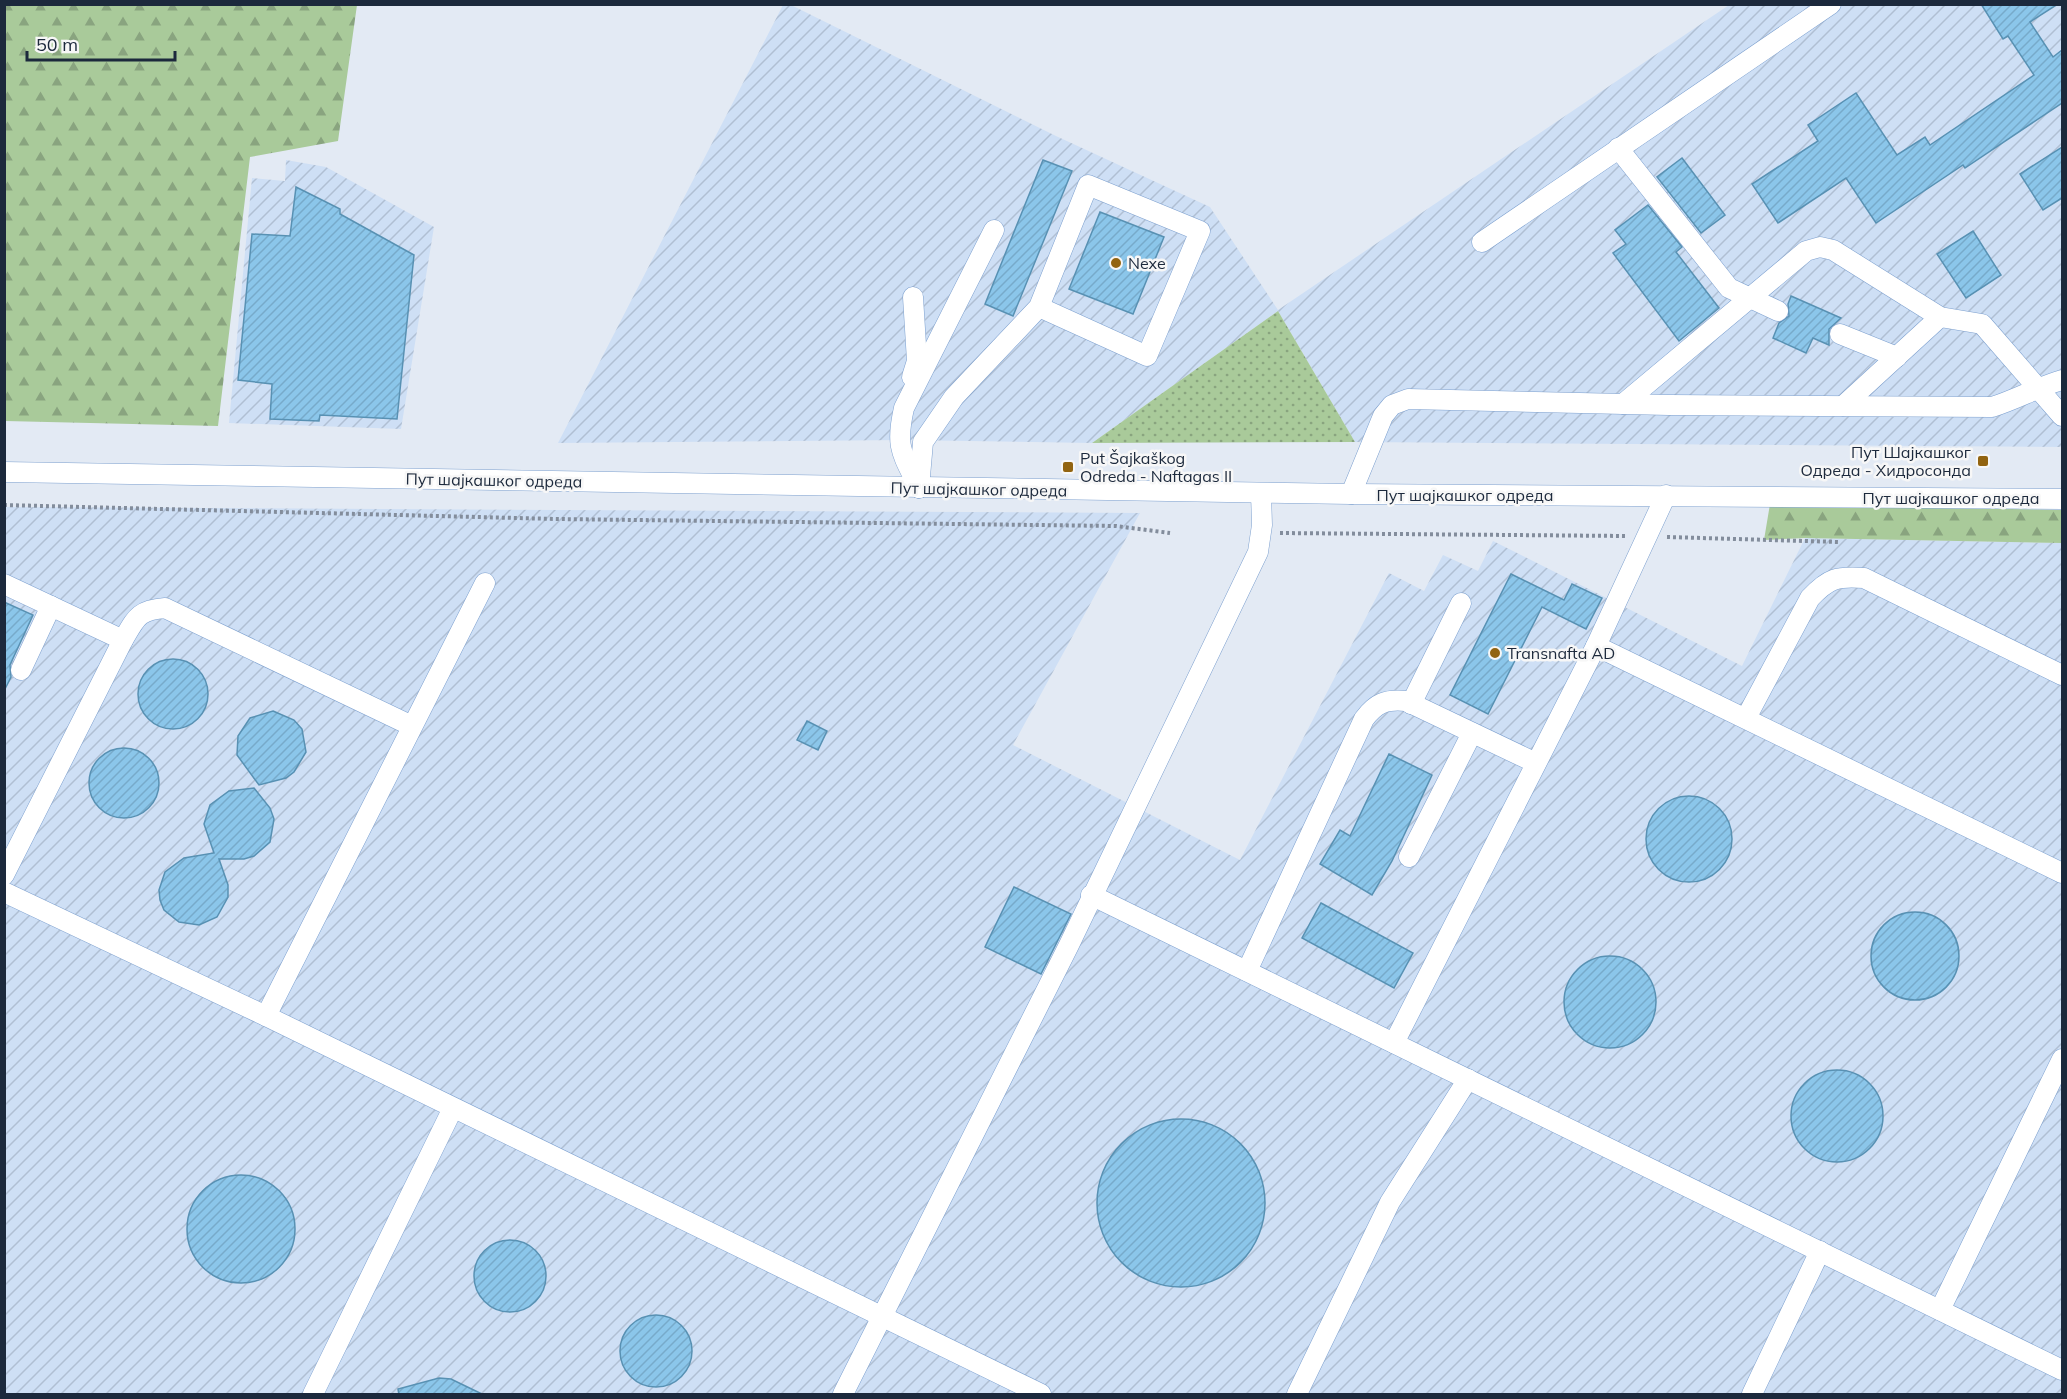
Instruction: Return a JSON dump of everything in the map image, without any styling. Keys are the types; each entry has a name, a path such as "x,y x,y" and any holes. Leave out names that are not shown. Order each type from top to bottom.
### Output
{"street":[{"path":"1482,242 1831,4"},
{"path":"1618,148 1729,288 1778,311"},
{"path":"919,488 923,442 954,397 1039,307 1088,185 1200,231 1148,356 1039,307"},
{"path":"904,408 994,230"},
{"path":"1623,404 1747,298 1806,251 1820,247 1833,250 1940,317 1982,324 2062,416"},
{"path":"913,297 917,361 898,435 900,448 919,488"},
{"path":"1843,406 1940,317"},
{"path":"1840,334 1897,357"},
{"path":"1658,373 1662,397 1669,405"},
{"path":"1351,494 1383,416 1392,405 1408,399 1669,405 1992,407 2018,399 2037,387 2062,380"},
{"name":"Пут шајкашког одреда","path":"4,472 1261,493 2062,499"},
{"path":"843,1395 1069,945 1091,895 1258,552 1261,532 1261,493"},
{"path":"1394,1043 1596,646 1666,495"},
{"path":"1746,718 1810,598 1824,583 1842,576 1864,578 2062,675"},
{"path":"266,1016 485,583"},
{"path":"4,584 123,640"},
{"path":"1411,704 1461,603"},
{"path":"21,670 51,606"},
{"path":"4,875 123,640 135,620 143,612 165,608 412,726"},
{"path":"1596,646 2062,873"},
{"path":"1247,971 1364,719 1374,706 1389,699 1411,704 1536,763"},
{"path":"1409,857 1472,733"},
{"path":"4,892 266,1016 882,1315 1041,1395"},
{"path":"1091,895 2062,1370"},
{"path":"1940,1310 2062,1059"},
{"path":"1297,1395 1390,1202 1468,1079"},
{"path":"313,1395 453,1108"},
{"path":"1752,1395 1820,1251"}],"path":[{"path":"4,505 556,519 1116,526 1170,533"},
{"path":"1261,532 1647,536 1839,542"}],"shaded area":[{"path":"783,5 791,5 1056,136 1210,207 1278,310 1729,5 2062,5 2062,447 1355,442 1278,311 1092,443 905,440 558,443"},
{"path":"286,160 326,167 434,227 401,429 229,423 252,178 285,181"},
{"path":"5,507 1140,513 1013,745 1240,860 1389,573 1424,591 1443,555 1478,571 1493,541 1742,666 1805,538 2062,543 2062,1394 5,1394"}],"green space":[{"path":"5,4 357,5 338,141 250,157 218,426 5,421"},
{"path":"1278,311 1355,442 1092,443"},
{"path":"1770,504 2062,510 2062,543 1805,538 1764,540"}],"building":[{"path":"1981,4 2058,4 2030,22 2053,57 2062,50 2062,103 1965,168 1963,165 1876,223 1846,178 1778,223 1752,184 1818,141 1808,125 1856,93 1897,155 1925,137 1930,145 2034,75 2008,36 2003,39"},
{"path":"2062,147 2062,198 2043,210 2020,174"},
{"path":"1682,158 1725,215 1701,233 1657,177"},
{"path":"1043,160 1072,171 1013,316 985,304"},
{"path":"296,187 340,209 340,214 414,255 397,419 320,415 319,421 270,419 272,384 238,380 252,234 290,236"},
{"path":"1648,205 1682,247 1676,252 1719,308 1679,341 1613,253 1626,244 1615,230"},
{"name":"Nexe","path":"1100,212 1164,237 1133,314 1069,289"},
{"path":"1973,231 2001,275 1966,298 1937,254"},
{"path":"1791,296 1841,318 1829,329 1829,345 1813,338 1806,353 1773,338 1779,323 1789,316 1788,304"},
{"name":"Transnafta AD","path":"1511,574 1564,600 1572,584 1602,598 1586,629 1542,607 1488,714 1450,695"},
{"path":"4,602 33,615 10,665 11,677 4,691"},
{"path":"173,659 186,662 198,669 205,681 208,694 205,707 198,719 186,726 173,729 160,726 148,719 141,707 138,694 141,681 148,669 160,662"},
{"path":"273,711 294,720 302,729 306,752 294,772 286,778 259,785 237,755 238,736 250,718"},
{"path":"807,721 827,731 818,750 797,740"},
{"path":"124,748 137,751 149,758 156,770 159,783 156,796 149,808 137,815 124,818 111,815 99,808 92,796 89,783 92,770 99,758 111,751"},
{"path":"1389,754 1432,775 1392,861 1372,895 1320,864 1340,830 1350,836"},
{"path":"254,788 270,808 274,819 270,842 254,856 244,859 219,859 228,885 228,897 217,917 199,925 179,922 164,910 160,900 159,890 165,872 184,858 214,853 204,824 210,805 229,791"},
{"path":"1681,796 1697,796 1720,808 1729,822 1732,839 1729,856 1720,870 1697,882 1681,882 1665,875 1653,863 1646,847 1646,831 1653,815 1665,803"},
{"path":"1014,887 1071,914 1041,974 985,947"},
{"path":"1321,903 1413,953 1394,988 1302,938"},
{"path":"1915,912 1940,919 1952,931 1959,956 1952,981 1940,993 1915,1000 1890,993 1878,981 1871,956 1878,931 1890,919"},
{"path":"1610,956 1627,960 1642,970 1652,985 1656,1002 1652,1019 1642,1034 1627,1044 1610,1048 1593,1044 1578,1034 1568,1019 1564,1002 1568,985 1578,970 1593,960"},
{"path":"1837,1070 1855,1073 1870,1083 1880,1098 1883,1116 1880,1134 1870,1149 1855,1159 1837,1162 1819,1159 1804,1149 1794,1134 1791,1116 1794,1098 1804,1083 1819,1073"},
{"path":"1181,1119 1213,1125 1228,1133 1240,1144 1251,1156 1259,1171 1265,1203 1259,1235 1251,1250 1240,1262 1228,1273 1213,1281 1181,1287 1149,1281 1134,1273 1122,1262 1111,1250 1103,1235 1097,1203 1103,1171 1111,1156 1122,1144 1134,1133 1149,1125"},
{"path":"241,1175 262,1179 279,1191 291,1208 295,1229 291,1250 279,1267 262,1279 241,1283 220,1279 203,1267 191,1250 187,1229 191,1208 203,1191 220,1179"},
{"path":"510,1240 524,1243 536,1250 543,1262 546,1276 543,1290 536,1302 524,1309 510,1312 496,1309 484,1302 477,1290 474,1276 477,1262 484,1250 496,1243"},
{"path":"656,1315 670,1318 682,1325 689,1337 692,1351 689,1365 682,1377 670,1384 656,1387 642,1384 630,1377 623,1365 620,1351 623,1337 630,1325 642,1318"},
{"path":"439,1378 451,1379 484,1395 399,1395 398,1389"}],"place":[{"name":"Nexe","path":"1116,263"},
{"name":"Пут Шајкашког Одреда - Хидросонда","path":"1983,461"},
{"name":"Put Šajkaškog Odreda - Naftagas II","path":"1068,467"},
{"name":"Transnafta AD","path":"1495,653"}]}
